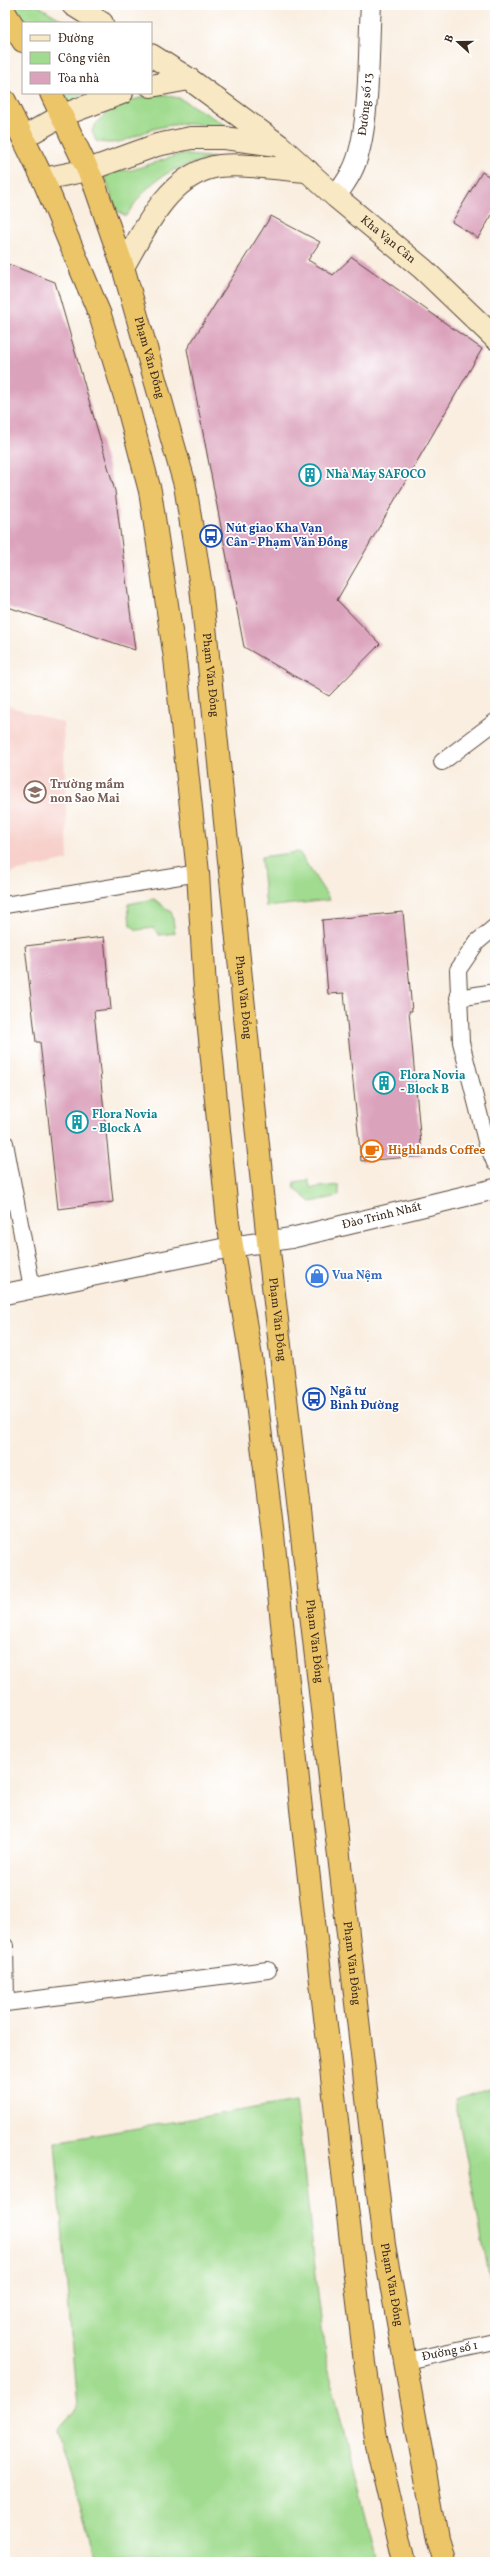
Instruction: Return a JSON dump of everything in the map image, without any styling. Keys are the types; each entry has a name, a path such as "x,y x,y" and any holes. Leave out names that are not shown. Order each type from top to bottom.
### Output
{"highway":[{"path":"5,13 22,39"},
{"name":"Phạm Văn Đồng","path":"52,94 63,115 88,170 123,267 185,485 201,587 268,1242 384,2246 438,2539 444,2562"},
{"path":"5,101 24,137 43,179 100,315 126,400 150,491 176,658 198,873 205,988 231,1247 252,1363 273,1535 300,1809 365,2363 378,2445 404,2562"}],"main road":[{"path":"73,5 100,22"},
{"name":"Kha Vạn Cân","path":"152,56 189,79 279,145 336,197 423,269 495,338"},
{"path":"152,86 189,79"},
{"path":"24,137 63,115 119,94"},
{"path":"43,179 88,170 157,145 191,138 224,138 279,145"},
{"path":"123,267 157,210 186,179 210,168 225,167 308,171"}],"street":[{"name":"Đường số 13","path":"336,197 352,171 360,148 364,122 371,5"},
{"path":"442,762 495,722"},
{"path":"5,905 198,873"},
{"path":"495,927 477,942 458,970 461,1042 486,1141 495,1163"},
{"path":"458,998 495,992"},
{"path":"5,1143 32,1288"},
{"name":"Đào Trinh Nhất","path":"231,1247 268,1242 495,1189"},
{"path":"5,1294 231,1247"},
{"path":"5,1946 6,2003 268,1970"},
{"name":"Đường số 1","path":"406,2361 495,2342"}],"shaded area":[{"name":"Trường mầm non Sao Mai","path":"5,705 63,723 68,860 5,874"}],"green space":[{"path":"8,5 37,5 65,22 22,22"},
{"path":"64,94 83,94 70,104"},
{"path":"157,94 179,98 234,130 215,126 186,124 157,128 121,142 105,143 96,141 92,131 103,116 120,105"},
{"path":"181,154 214,158 184,166 162,176 153,183 126,216 117,211 103,172 132,170"},
{"path":"299,852 330,900 266,907 261,857"},
{"path":"154,899 172,913 175,933 159,935 154,928 137,930 130,925 128,904"},
{"path":"308,1180 311,1188 339,1185 339,1196 311,1202 295,1189 294,1182"},
{"path":"495,2087 495,2305 455,2100"},
{"path":"296,2101 325,2354 375,2562 96,2562 58,2429 77,2408 55,2142"}],"building":[{"path":"482,172 495,180 495,210 478,238 452,222"},
{"name":"Nhà Máy SAFOCO","path":"271,216 320,242 308,260 333,275 352,257 482,349 337,600 380,644 329,696 244,647 187,349"},
{"path":"5,263 55,282 115,491 135,650 5,606"},
{"name":"Flora Novia - Block B","path":"403,912 412,1011 409,1011 422,1156 361,1161 344,993 328,994 322,920"},
{"name":"Flora Novia - Block A","path":"104,937 111,1009 94,1011 113,1202 58,1209 40,1042 36,1042 25,946"}],"place":[{"name":"Nhà Máy SAFOCO","path":"310,475"},
{"name":"Nút giao Kha Vạn Cân - Phạm Văn Đồng","path":"211,536"},
{"name":"Trường mầm non Sao Mai","path":"35,792"},
{"name":"Flora Novia - Block B","path":"384,1083"},
{"name":"Flora Novia - Block A","path":"77,1122"},
{"name":"Highlands Coffee","path":"372,1151"},
{"name":"Vua Nệm","path":"317,1276"},
{"name":"Ngã tư Bình Đường","path":"314,1399"}]}
